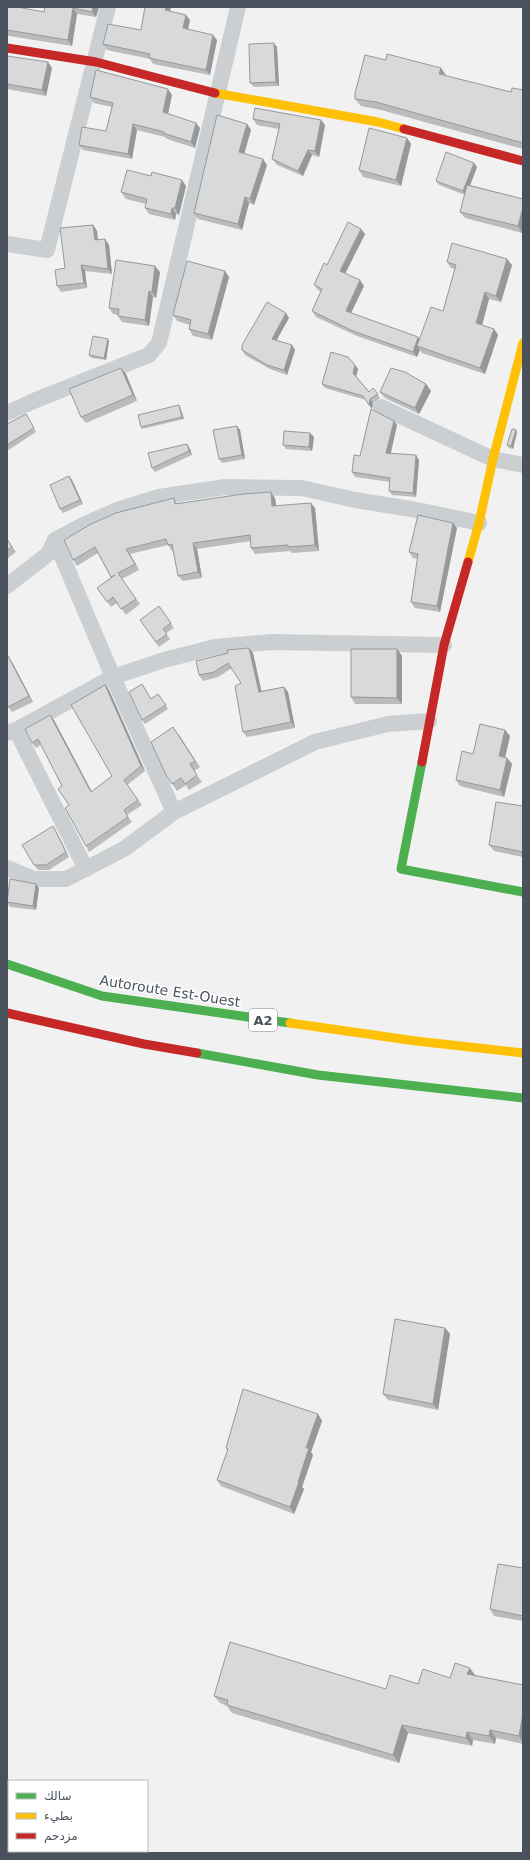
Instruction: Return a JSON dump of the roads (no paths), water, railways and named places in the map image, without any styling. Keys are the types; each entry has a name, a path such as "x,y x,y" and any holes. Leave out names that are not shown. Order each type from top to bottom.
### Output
{"main road":[{"path":"7,48 96,62 218,94 378,122 523,161"},
{"path":"523,343 493,459 479,523 444,645 401,868 523,892"},
{"name":"Autoroute Est-Ouest","path":"7,964 102,996 408,1040 523,1053"},
{"path":"7,1013 144,1044 318,1075 523,1098"}],"street":[{"path":"7,244 48,250 96,62 108,7"},
{"path":"7,413 149,355 159,343 238,7"},
{"path":"381,407 493,459 523,465"},
{"path":"7,586 48,554 55,540 84,525 131,505 159,497 225,487 302,488 355,500 418,510 479,523"},
{"path":"55,540 113,677 174,812"},
{"path":"86,868 12,731 113,677 164,660 222,646 272,642 444,645"},
{"path":"7,868 34,879 66,879 124,849 174,812 315,742 388,724 429,721"}]}
